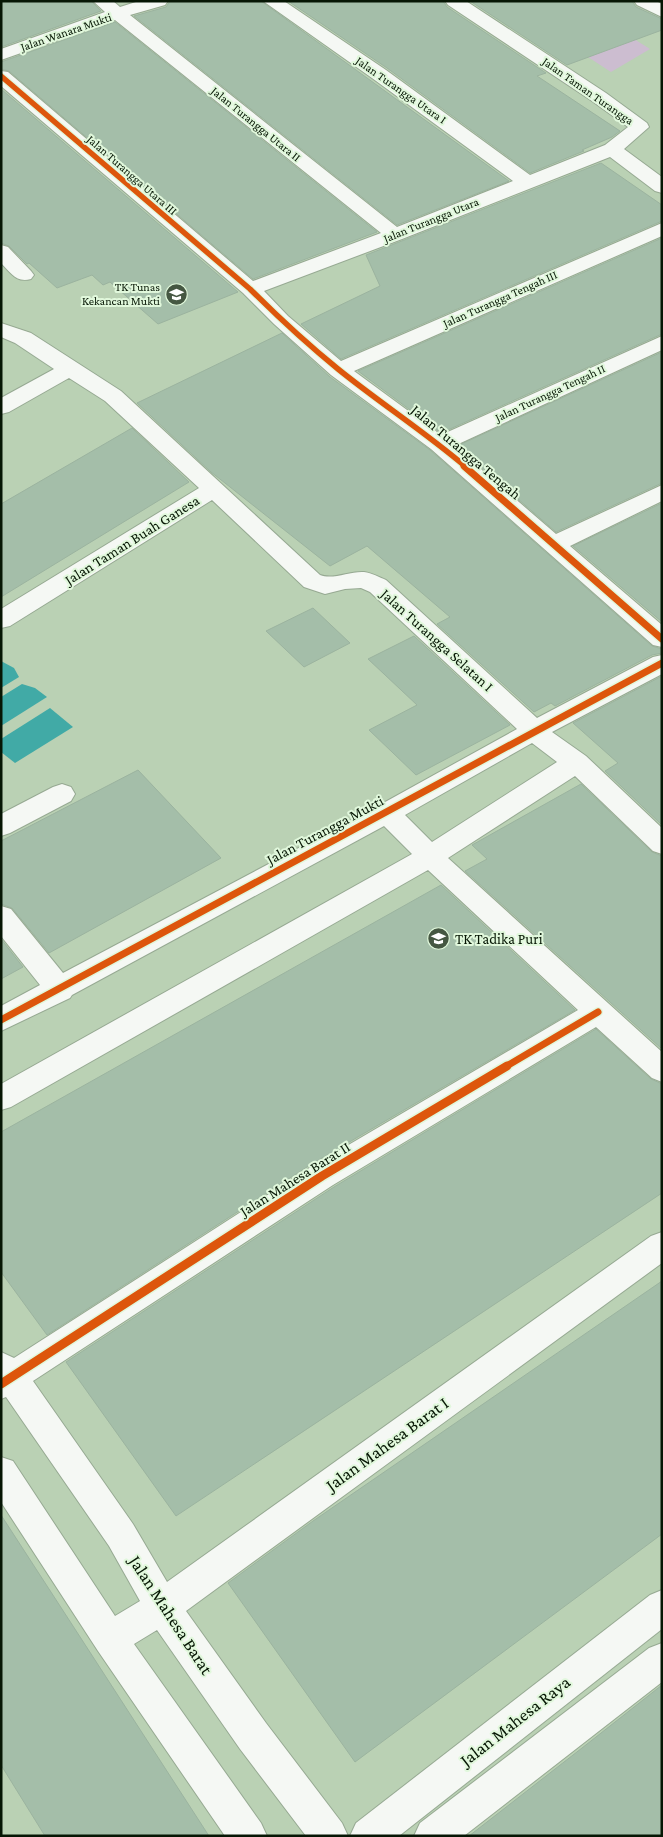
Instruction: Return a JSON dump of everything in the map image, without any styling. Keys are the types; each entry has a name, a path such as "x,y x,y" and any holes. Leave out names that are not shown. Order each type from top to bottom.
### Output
{"street":[{"name":"Jalan Turangga Utara II","path":"102,1 395,235"},
{"name":"Jalan Wanara Mukti","path":"1,55 118,13 159,1"},
{"name":"Jalan Turangga Utara I","path":"272,1 379,74 527,182"},
{"name":"Jalan Taman Turangga","path":"454,1 599,97 640,127 612,149"},
{"path":"643,1 662,12"},
{"name":"Jalan Turangga Utara III","path":"1,76 250,289"},
{"name":"Jalan Turangga Utara","path":"250,289 395,235 612,149"},
{"path":"612,149 662,187"},
{"name":"Jalan Turangga Tengah III","path":"339,370 662,229"},
{"path":"1,252 24,274"},
{"name":"Jalan Turangga Tengah","path":"250,289 281,320 339,370 439,444 662,639"},
{"name":"Jalan Taman Buah Ganesa","path":"1,329 23,338 113,396 214,489 1,620"},
{"name":"Jalan Turangga Tengah II","path":"439,444 662,342"},
{"path":"1,407 69,369"},
{"name":"Jalan Turangga Selatan I","path":"214,489 312,581 325,586 345,581 364,580 378,586 546,741 577,763 662,844"},
{"path":"553,545 662,492"},
{"name":"Jalan Turangga Mukti","path":"1,1020 60,990 231,894 387,813 535,730 662,663"},
{"path":"1,1098 430,856 577,763"},
{"path":"1,826 62,794"},
{"path":"387,813 459,885 662,1070"},
{"path":"1,916 60,990"},
{"name":"Jalan Mahesa Barat II","path":"4,1376 322,1176 598,1012"},
{"name":"Jalan Mahesa Barat I","path":"110,1639 162,1607 662,1245"},
{"name":"Jalan Mahesa Barat","path":"4,1376 121,1535 162,1607 253,1736 328,1836"},
{"path":"1,1472 110,1639 248,1836"},
{"name":"Jalan Mahesa Raya","path":"369,1836 662,1607"},
{"path":"433,1836 662,1660"},
{"path":"542,1700 567,1732"}],"shaded area":[{"path":"634,39 650,49 611,72 588,57"}],"water":[{"path":"1,661 14,668 19,677 1,688"},
{"path":"22,684 35,688 47,697 1,726 1,697"},
{"path":"50,708 73,727 15,763 1,752 1,739"}],"building":[{"path":"1,1 91,1 101,11 1,47"},
{"path":"170,1 261,1 509,181 397,225 134,16 166,7"},
{"path":"288,1 443,1 447,7 546,73 537,76 620,131 612,137 582,150 584,151 530,173 387,68"},
{"path":"470,1 632,1 636,7 662,19 662,30 567,65"},
{"path":"115,22 377,232 253,279 9,71 1,69 1,62"},
{"path":"1,89 238,292 158,324 110,282 103,285 92,275 57,288 29,263 27,264 9,246 1,243"},
{"path":"601,163 662,205 662,221 341,359 301,324 380,286 366,255"},
{"path":"662,238 662,334 441,433 358,371"},
{"path":"282,333 330,377 430,450 652,646 662,649 662,653 652,655 555,706 551,703 534,712 437,624 450,617 367,546 330,566 211,472 137,403"},
{"path":"662,352 662,483 556,532 457,446"},
{"path":"132,428 189,482 1,597 1,504"},
{"path":"662,503 662,622 573,546"},
{"path":"313,608 350,643 304,667 266,631"},
{"path":"414,636 510,725 416,775 369,730 417,705 368,659"},
{"path":"662,676 662,825 605,771 618,763 573,723"},
{"path":"138,770 221,858 49,953 12,908 1,904 1,841"},
{"path":"581,784 652,852 662,856 662,1049 465,871 487,859 472,845"},
{"path":"441,885 575,1010 310,1165 47,1335 1,1272 1,1132"},
{"path":"1,939 23,967 1,979"},
{"path":"596,1029 651,1079 662,1084 662,1193 176,1516 66,1362 334,1187"},
{"path":"662,1281 662,1534 355,1762 228,1583 313,1521"},
{"path":"1,1515 209,1836 45,1836 1,1765"},
{"path":"662,1685 662,1836 469,1836 582,1748"}],"cycle path":[{"path":"1,76 250,289 281,320 339,370 439,444 662,639"},
{"path":"1,1020 662,663"},
{"path":"1,1384 322,1176 598,1012"}],"place":[{"name":"TK Tunas Kekancan Mukti","path":"176,294"},
{"name":"TK Tadika Puri","path":"439,939"}]}
